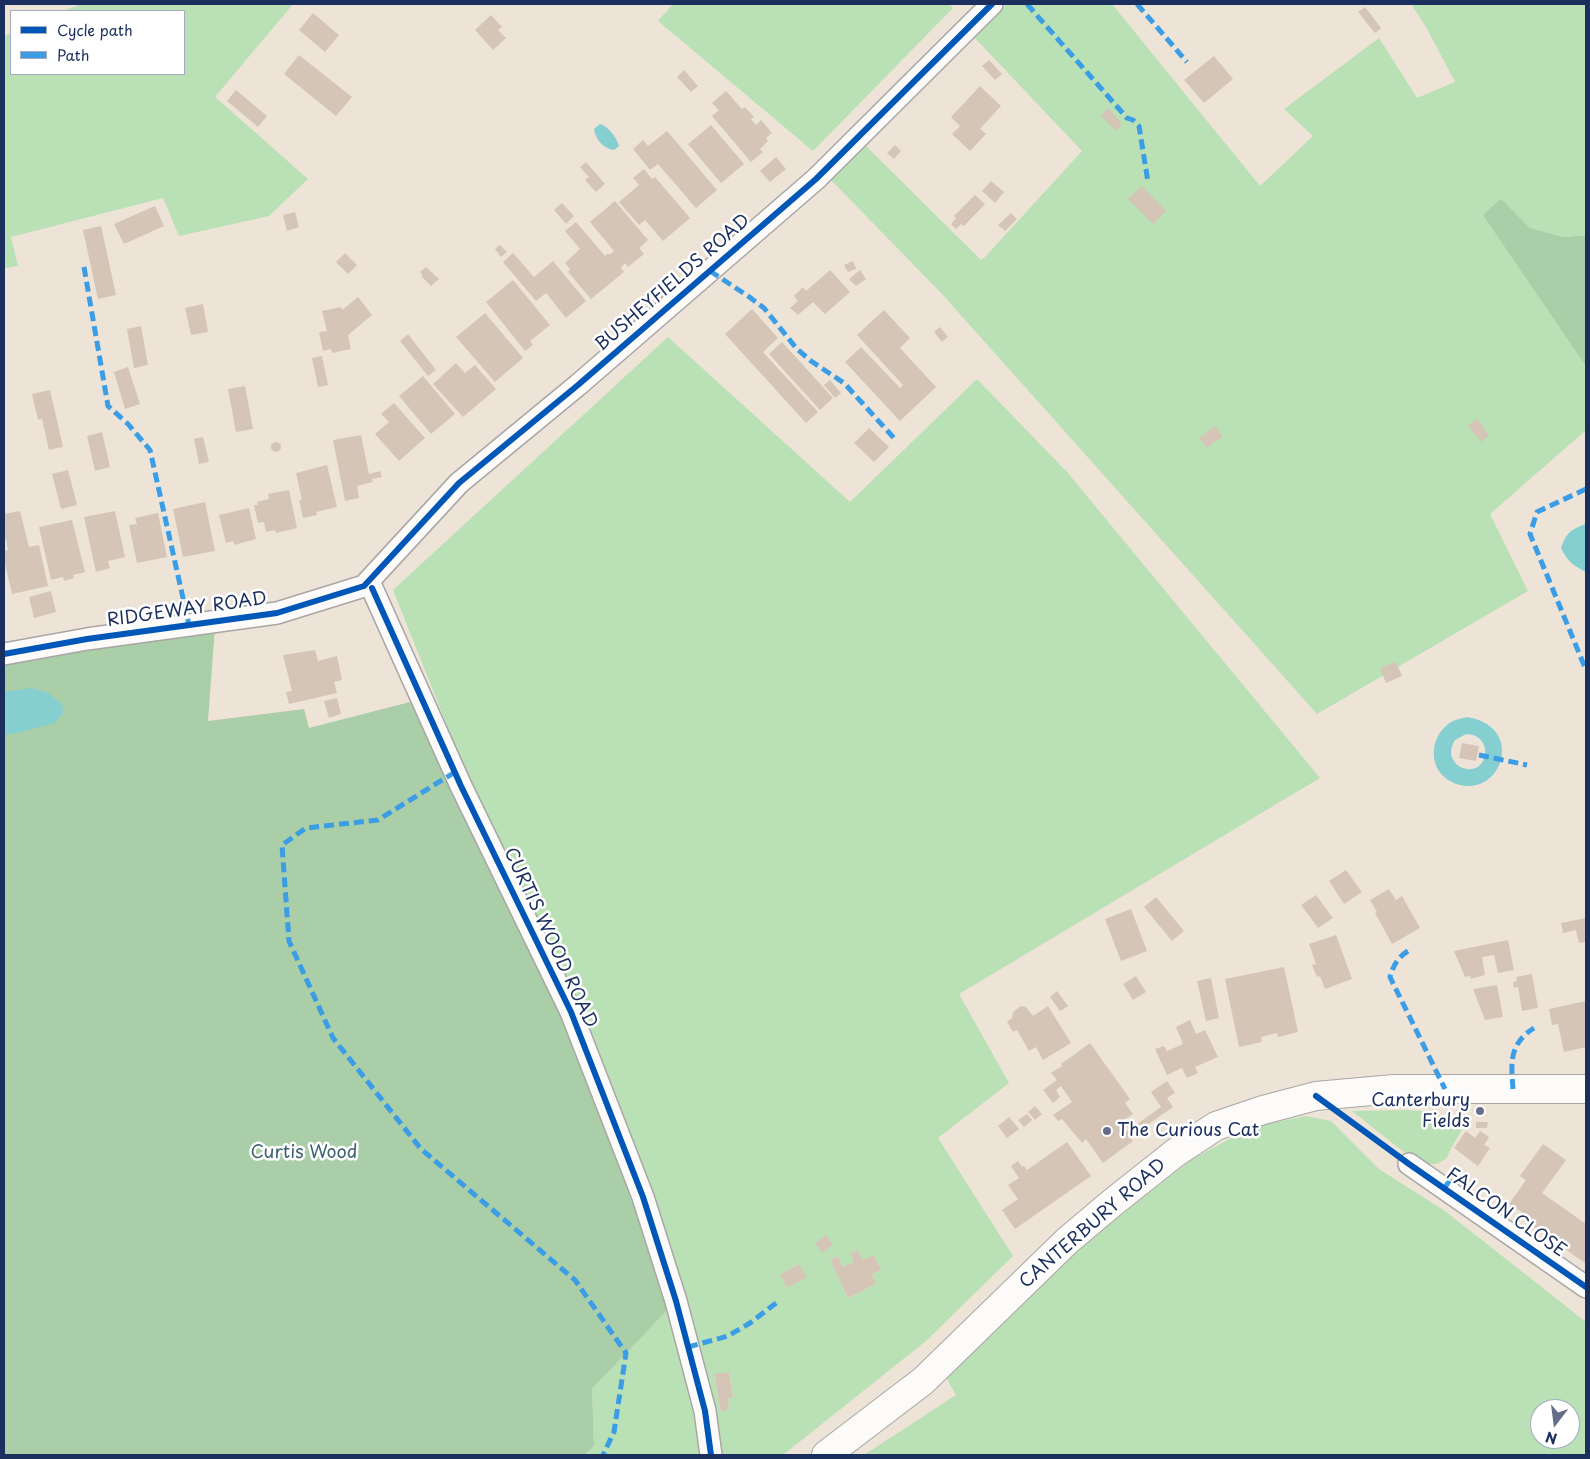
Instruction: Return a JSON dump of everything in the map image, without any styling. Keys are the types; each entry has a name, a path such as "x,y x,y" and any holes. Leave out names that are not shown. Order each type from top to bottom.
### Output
{"main road":[{"name":"CANTERBURY ROAD","path":"826,1455 923,1381 1068,1241 1112,1203 1175,1153 1216,1126 1263,1110 1316,1096 1394,1089 1586,1089"}],"street":[{"name":"BUSHEYFIELDS ROAD","path":"369,585 460,483 578,385 816,179 992,4"},
{"name":"RIDGEWAY ROAD","path":"4,654 87,639 277,612 369,585"},
{"name":"CURTIS WOOD ROAD","path":"369,585 461,786 567,1004 578,1031 643,1197 676,1301 705,1411 711,1455"},
{"name":"FALCON CLOSE","path":"1409,1164 1586,1287"}],"green space":[{"path":"82,4 293,4 215,97 308,179 269,216 179,236 163,198 11,237 18,266 4,268 4,36 10,33 10,75 185,75 185,10 66,10"},
{"path":"673,4 949,4 953,8 813,151 658,21"},
{"path":"1007,4 1112,4 1260,186 1313,136 1284,109 1379,38 1417,98 1455,82 1425,25 1411,4 1586,4 1586,235 1564,237 1530,228 1501,200 1586,360 1586,430 1490,514 1528,591 1317,714 942,294 830,179 864,144 981,260 985,257 1082,151 973,36"},
{"path":"1501,199 1530,228 1564,237 1586,235 1586,366 1483,215"},
{"path":"668,337 850,502 977,379 1067,472 1320,778 959,994 1009,1083 938,1138 1013,1256 926,1341 783,1455 722,1455 685,1296 711,1455 585,1455 594,1446 592,1389 676,1301 393,590","holes":["858,1250 863,1260 874,1256 881,1270 872,1274 876,1284 848,1298 830,1260 838,1256 843,1267 854,1262 850,1254","799,1264 806,1277 787,1288 780,1275","729,1372 733,1397 728,1398 729,1408 721,1412 714,1375"]},
{"name":"Curtis Wood","path":"215,627 208,721 304,709 309,728 410,702 455,772 571,1012 676,1301 592,1389 594,1446 585,1455 4,1455 4,653"},
{"path":"1352,1111 1421,1111 1464,1122 1447,1158 1437,1164 1425,1164 1400,1149"},
{"path":"1306,1116 1331,1121 1379,1169 1445,1211 1586,1322 1586,1455 864,1455 956,1395 944,1374 1095,1235 1191,1160 1251,1127"}],"water":[{"path":"600,124 609,130 616,139 619,146 614,150 604,146 596,136 594,129"},
{"path":"1586,524 1586,572 1571,563 1561,548 1570,532"},
{"path":"32,688 48,693 62,704 63,713 55,723 4,735 4,692"},
{"path":"1467,717 1486,723 1497,734 1502,747 1501,760 1495,772 1486,781 1473,786 1457,784 1447,779 1439,771 1434,760 1434,747 1438,736 1451,722","holes":["1466,734 1481,740 1484,746 1484,759 1475,768 1467,769 1461,767 1452,758 1452,745 1455,740"]}],"building":[{"path":"1365,7 1381,28 1375,33 1358,12"},
{"path":"313,13 339,35 325,52 299,30"},
{"path":"491,15 502,27 498,30 506,38 493,50 475,30"},
{"path":"299,55 352,97 336,116 284,74"},
{"path":"1214,56 1233,79 1204,103 1184,80"},
{"path":"989,60 1002,74 995,80 982,66"},
{"path":"684,70 698,86 691,92 677,77"},
{"path":"980,86 1001,106 980,129 986,134 970,151 952,134 960,126 951,117"},
{"path":"236,90 267,116 258,127 227,101"},
{"path":"726,91 742,109 745,107 754,117 751,119 756,125 761,120 772,133 766,138 768,141 760,149 763,152 751,162 712,116 719,110 712,103"},
{"path":"1109,108 1122,124 1115,131 1101,115"},
{"path":"711,125 744,164 721,183 688,144"},
{"path":"667,131 717,190 696,208 658,164 650,170 633,149 643,140 648,146"},
{"path":"895,145 901,151 894,159 887,153"},
{"path":"776,157 786,169 770,182 760,171"},
{"path":"586,162 605,184 596,192 585,180 589,177 580,167"},
{"path":"644,169 652,179 655,177 690,218 663,241 645,220 639,225 619,202 639,185 633,178"},
{"path":"991,181 1004,192 995,203 982,191"},
{"path":"1142,186 1166,211 1153,224 1128,199"},
{"path":"975,195 985,204 964,226 961,224 956,229 951,224 956,218 954,216"},
{"path":"615,201 648,240 639,248 644,254 628,267 625,263 621,268 624,272 591,299 568,272 570,269 565,263 580,249 565,231 576,222 605,256 608,253 609,255 614,251 590,222"},
{"path":"562,203 574,216 566,224 554,210"},
{"path":"155,206 164,226 124,244 114,224"},
{"path":"295,212 299,227 287,231 283,215"},
{"path":"1011,213 1017,219 1005,231 998,225"},
{"path":"101,226 116,295 98,299 83,230"},
{"path":"500,245 507,252 501,257 495,249"},
{"path":"345,253 357,265 348,274 336,262"},
{"path":"513,253 534,277 553,261 586,301 566,318 546,293 536,301 503,262"},
{"path":"853,261 856,269 848,272 844,265"},
{"path":"426,267 439,279 431,286 421,276 423,275 420,272"},
{"path":"830,270 850,292 825,314 813,302 798,315 790,308 798,301 794,296 803,287 806,291"},
{"path":"860,270 866,279 856,286 849,279"},
{"path":"513,280 550,325 530,341 533,345 525,351 486,302"},
{"path":"358,297 372,315 348,335 351,349 332,353 331,349 323,351 319,332 327,331 322,311 341,307 342,310"},
{"path":"203,304 208,332 191,335 185,308"},
{"path":"752,309 778,338 763,352 818,412 806,423 725,334"},
{"path":"884,310 910,338 900,348 936,387 900,421 845,362 861,347 900,388 903,385 857,335"},
{"path":"485,313 523,358 495,382 456,337"},
{"path":"141,326 148,365 134,368 127,329"},
{"path":"940,327 948,337 942,342 934,332"},
{"path":"408,334 436,370 428,376 400,341"},
{"path":"782,342 833,398 820,410 769,354"},
{"path":"322,356 328,385 318,387 312,358"},
{"path":"456,363 465,373 475,365 496,389 463,417 433,384"},
{"path":"128,367 140,404 125,409 114,372"},
{"path":"423,376 455,414 431,434 399,396"},
{"path":"830,380 841,393 835,398 824,385"},
{"path":"245,386 253,429 236,432 228,389"},
{"path":"50,390 63,447 49,450 42,419 38,420 32,394"},
{"path":"394,403 425,438 399,461 375,434 389,422 381,414"},
{"path":"1477,419 1489,435 1481,442 1468,426"},
{"path":"1215,426 1223,436 1207,448 1199,438"},
{"path":"869,428 889,447 874,462 854,443"},
{"path":"102,432 110,467 95,471 87,436"},
{"path":"361,435 369,474 380,471 382,477 372,479 373,482 357,486 359,498 345,501 333,440"},
{"path":"203,437 209,462 199,464 194,439"},
{"path":"276,442 281,447 276,452 271,447"},
{"path":"327,465 337,507 316,512 317,515 303,518 299,500 302,500 296,473"},
{"path":"68,470 77,505 61,509 52,474"},
{"path":"289,490 297,528 276,533 275,530 266,532 264,522 258,523 254,505 258,505 257,502 269,499 268,494"},
{"path":"205,502 215,551 183,557 173,509"},
{"path":"249,508 256,539 234,545 233,541 226,543 219,515"},
{"path":"20,511 29,547 39,545 48,586 12,594 4,559 4,551 8,550 6,539 4,539 4,514"},
{"path":"115,511 125,557 108,561 110,568 96,572 84,517"},
{"path":"158,513 167,557 137,563 129,525 137,524 135,518"},
{"path":"72,520 85,572 73,575 74,578 64,581 63,577 51,580 39,527"},
{"path":"51,591 56,612 34,618 29,597"},
{"path":"315,650 318,661 337,656 342,680 334,682 337,693 289,704 286,692 292,691 283,655"},
{"path":"1396,662 1402,676 1386,683 1380,668"},
{"path":"337,698 341,714 329,718 324,701"},
{"path":"1462,743 1479,746 1476,761 1459,758"},
{"path":"1346,870 1362,892 1344,904 1329,881"},
{"path":"1389,889 1396,900 1402,896 1420,928 1392,944 1370,900"},
{"path":"1316,895 1333,918 1318,928 1301,905"},
{"path":"1156,897 1184,931 1172,941 1144,907"},
{"path":"1131,909 1147,951 1121,961 1105,919"},
{"path":"1586,918 1586,942 1579,943 1576,930 1563,933 1561,923"},
{"path":"1336,935 1352,979 1325,989 1320,976 1317,977 1312,965 1316,964 1309,944"},
{"path":"1508,940 1514,970 1498,973 1494,955 1482,957 1485,975 1471,979 1470,976 1465,977 1454,951"},
{"path":"1284,967 1298,1032 1278,1037 1277,1033 1261,1037 1262,1042 1239,1047 1225,979"},
{"path":"1532,974 1538,1008 1522,1011 1518,987 1514,988 1513,982 1517,981 1516,977"},
{"path":"1136,976 1146,992 1133,1000 1123,984"},
{"path":"1211,978 1219,1018 1206,1021 1197,981"},
{"path":"1497,985 1503,1017 1485,1020 1473,989"},
{"path":"1057,991 1068,1006 1060,1011 1050,997"},
{"path":"1586,1001 1586,1047 1564,1052 1558,1024 1552,1025 1549,1009"},
{"path":"1021,1006 1026,1007 1033,1016 1048,1006 1071,1043 1043,1060 1036,1047 1029,1051 1017,1030 1013,1032 1007,1022 1012,1018 1013,1012"},
{"path":"1190,1020 1196,1034 1205,1030 1218,1057 1195,1067 1198,1073 1187,1078 1182,1068 1167,1075 1155,1049 1164,1046 1167,1051 1183,1044 1176,1027"},
{"path":"1090,1043 1130,1099 1125,1103 1133,1114 1124,1120 1129,1126 1124,1129 1126,1132 1161,1107 1151,1092 1167,1081 1175,1093 1167,1098 1173,1107 1130,1137 1133,1141 1103,1163 1086,1139 1082,1143 1062,1119 1058,1121 1053,1115 1072,1102 1061,1086 1056,1090 1060,1097 1053,1103 1043,1090 1057,1080 1051,1073"},
{"path":"1035,1106 1042,1114 1035,1120 1028,1112"},
{"path":"1027,1114 1032,1120 1024,1127 1018,1120"},
{"path":"1009,1117 1019,1129 1007,1138 998,1126"},
{"path":"1476,1122 1488,1122 1487,1128 1476,1128"},
{"path":"1466,1131 1475,1138 1480,1131 1489,1137 1484,1145 1490,1148 1478,1166 1454,1148"},
{"path":"1067,1142 1091,1176 1015,1229 1002,1210 1018,1199 1008,1185 1019,1178 1011,1166 1018,1161 1027,1170"},
{"path":"1543,1144 1566,1160 1542,1193 1586,1224 1585,1263 1534,1227 1536,1225 1521,1215 1523,1213 1509,1204 1526,1180 1520,1176"},
{"path":"826,1235 833,1244 822,1253 815,1243"},
{"path":"858,1250 863,1260 874,1255 881,1270 872,1274 876,1284 848,1298 830,1260 838,1256 843,1267 854,1262 850,1254"},
{"path":"799,1264 807,1277 787,1288 780,1275"},
{"path":"729,1372 733,1398 728,1398 729,1409 721,1412 714,1374"}],"marked path":[{"path":"1027,4 1127,118 1133,120 1139,126 1148,182"},
{"path":"1137,4 1187,62"},
{"path":"84,267 108,406 128,424 150,450 189,625"},
{"path":"710,271 764,308 797,349 811,361 844,383 894,438"},
{"path":"1586,489 1537,512 1530,534 1586,670"},
{"path":"1479,755 1527,765"},
{"path":"455,772 378,820 306,828 282,845 289,941 333,1038 421,1149 575,1280 626,1353 614,1432 603,1455"},
{"path":"1408,951 1396,962 1390,977 1445,1089"},
{"path":"1513,1089 1513,1054 1520,1040 1534,1028"},
{"path":"1444,1189 1458,1167"},
{"path":"688,1347 728,1336 750,1323 780,1300"}],"cycle path":[{"path":"4,654 87,639 277,613 364,586 459,483 578,385 816,179 992,4"},
{"path":"372,588 461,786 571,1012 643,1197 676,1301 705,1411 711,1455"},
{"path":"1316,1096 1409,1164 1586,1287"}],"place":[{"name":"Canterbury Fields","path":"1480,1111"},
{"name":"The Curious Cat","path":"1107,1131"}]}
